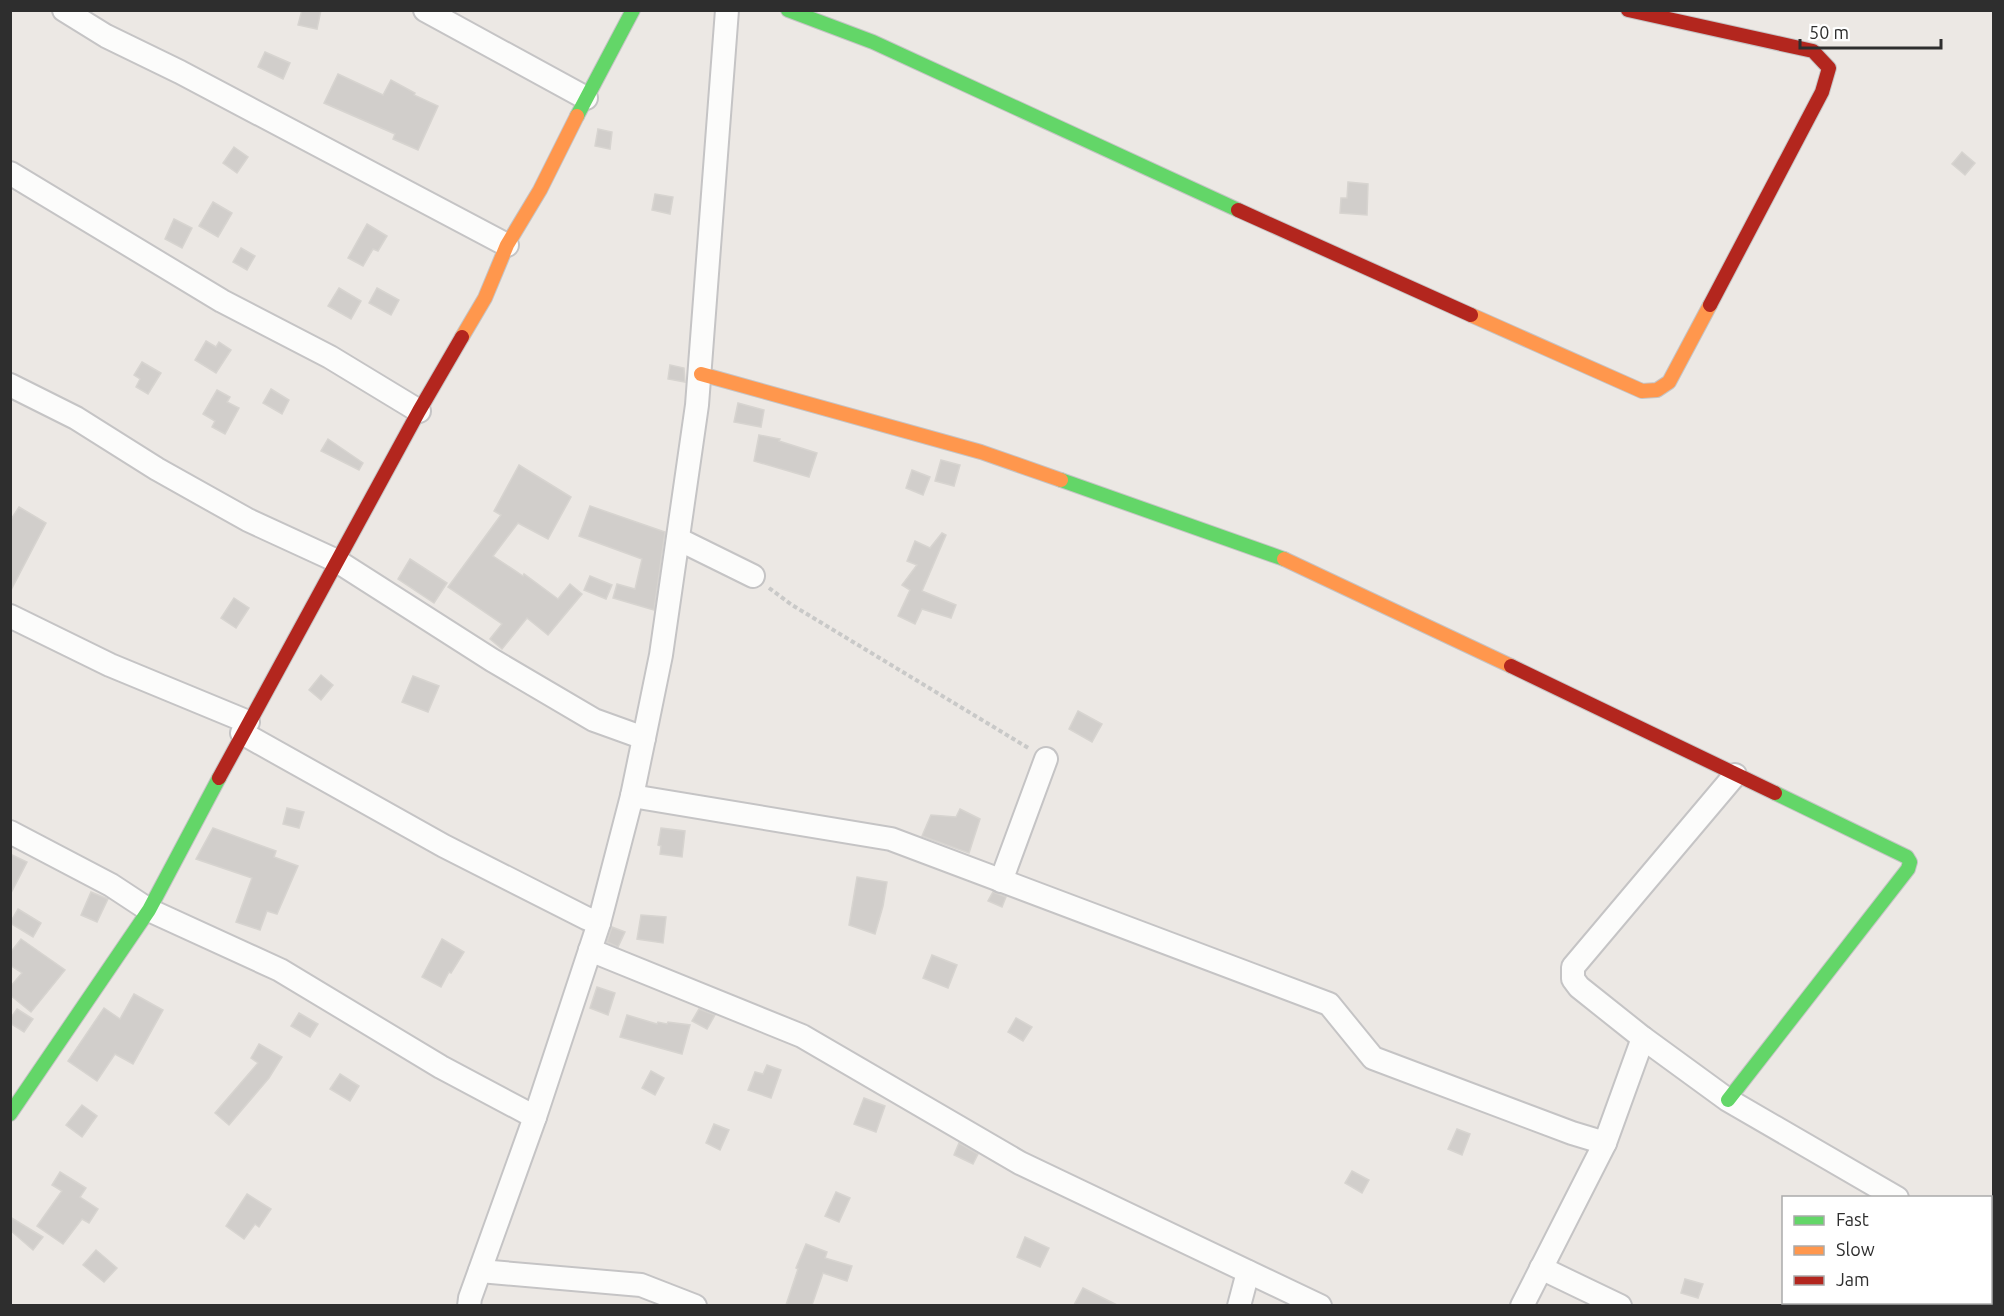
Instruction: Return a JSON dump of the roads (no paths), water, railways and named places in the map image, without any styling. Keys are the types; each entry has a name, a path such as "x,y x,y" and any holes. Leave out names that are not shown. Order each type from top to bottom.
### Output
{"street":[{"path":"64,10 106,36 180,72 507,245"},
{"path":"425,10 586,98"},
{"path":"10,1114 149,910 245,727 419,411 485,298 507,245 540,190 633,10"},
{"path":"469,1305 535,1117 599,922 632,796 661,655 701,374 728,10"},
{"path":"788,10 873,42 1300,239 1642,391 1657,390 1669,382 1822,92 1829,68 1813,51 1628,10"},
{"path":"10,173 222,301 330,357 419,411"},
{"path":"701,374 981,452 1294,562 1907,857 1910,862 1908,869 1728,1100"},
{"path":"10,385 76,418 157,469 248,519 337,561 492,660 594,720 644,738"},
{"path":"678,539 753,576"},
{"path":"10,616 245,727 444,846 586,918 599,922"},
{"path":"1001,881 1046,759"},
{"path":"1734,775 1573,967 1573,979 1579,987 1643,1038 1728,1100 1896,1196"},
{"path":"632,796 891,839 1329,1004 1373,1058 1572,1133 1605,1143"},
{"path":"10,832 111,885 149,910 280,970 441,1067 535,1117"},
{"path":"590,950 802,1036 1020,1163 1320,1305"},
{"path":"1522,1305 1605,1143 1643,1038"},
{"path":"1541,1268 1620,1305"},
{"path":"480,1271 641,1285 695,1305"},
{"path":"1239,1305 1248,1272"}]}
